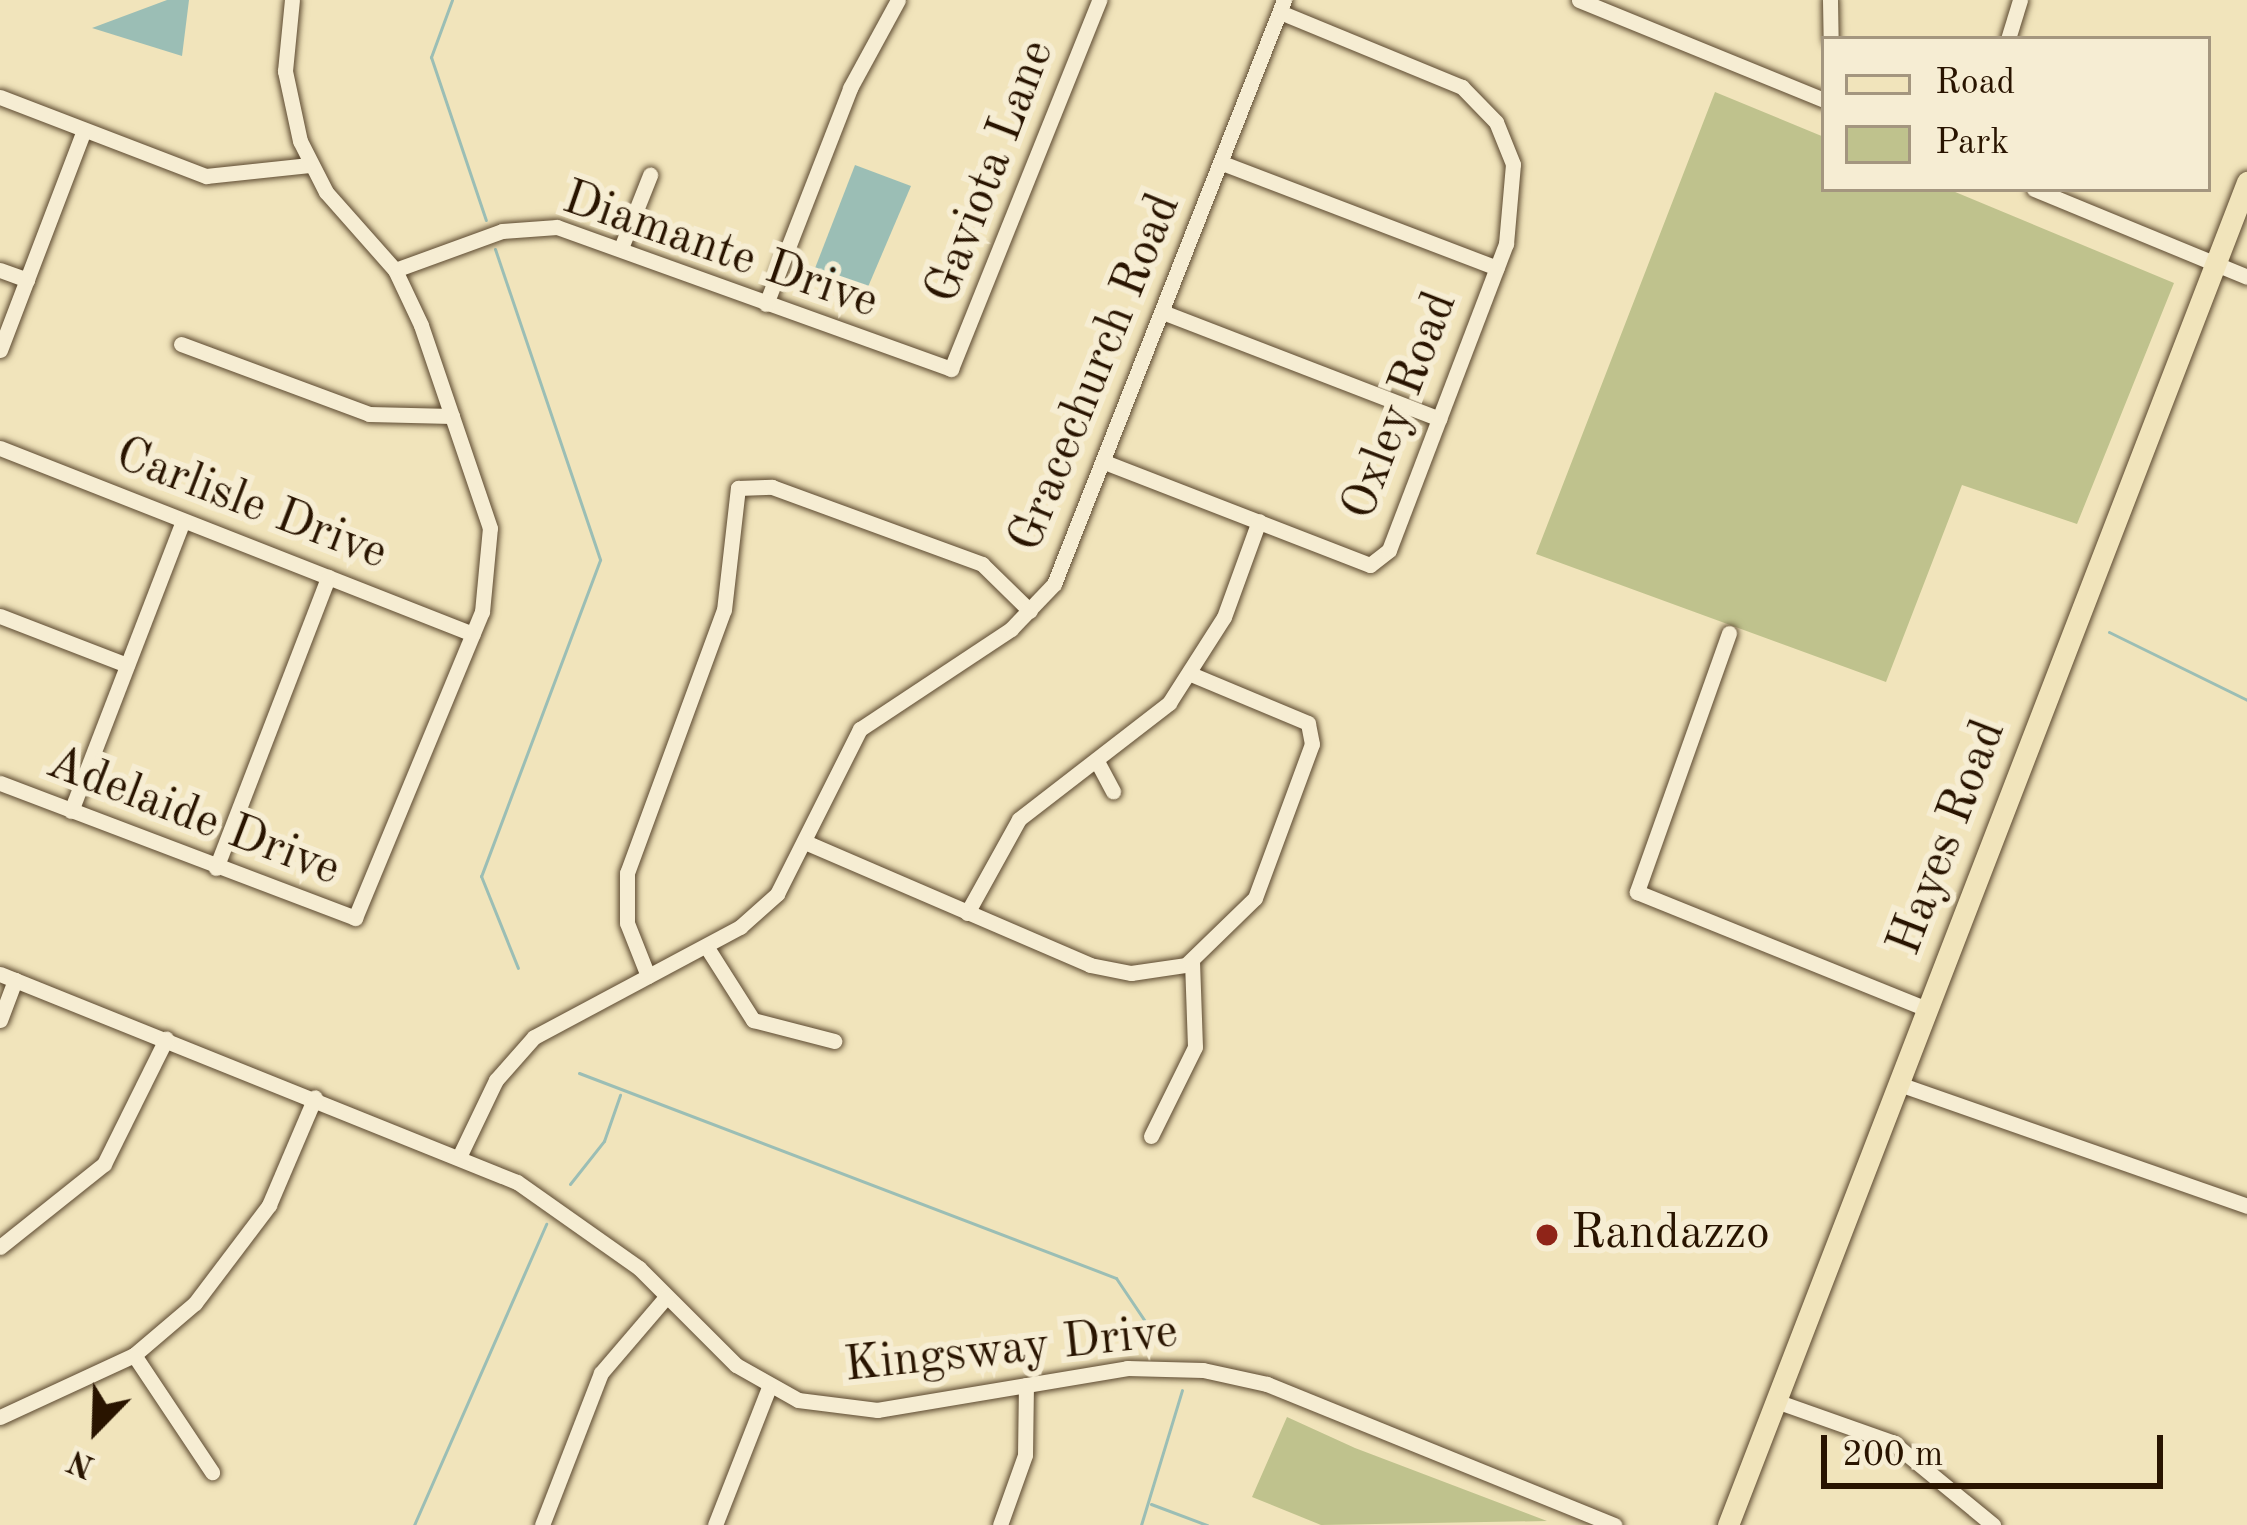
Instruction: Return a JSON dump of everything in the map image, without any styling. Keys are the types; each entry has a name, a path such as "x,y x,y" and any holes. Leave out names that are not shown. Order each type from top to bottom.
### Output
{"main road":[{"name":"Hayes Road","path":"1728,1525 2247,182"}],"street":[{"path":"292,0 287,86 309,165 395,270 452,416 493,545 473,634"},
{"path":"766,304 850,88 898,0"},
{"name":"Gaviota Lane","path":"951,369 1099,0"},
{"path":"1579,0 1821,99"},
{"path":"1830,0 1830,35"},
{"path":"2009,36 2020,0"},
{"name":"Gracechurch Road","path":"460,1155 496,1081 534,1037 706,946 777,893 860,729 1030,611 1070,558 1282,6"},
{"name":"Oxley Road","path":"1259,521 1370,565 1389,550 1497,268 1516,186 1489,112 1442,75 1282,6"},
{"path":"0,97 219,178 309,165"},
{"path":"0,350 84,130"},
{"path":"1222,163 1497,268"},
{"path":"621,248 650,175"},
{"path":"2041,192 2247,277"},
{"name":"Diamante Drive","path":"395,270 531,225 621,248 951,369"},
{"path":"0,270 27,280"},
{"path":"1165,313 1439,419"},
{"path":"182,344 369,414 452,416"},
{"name":"Carlisle Drive","path":"0,448 473,634"},
{"path":"967,913 1019,819 1099,766 1190,674 1259,521 1107,463"},
{"path":"648,976 625,909 628,866 724,610 738,488 772,487 982,564 1030,611"},
{"path":"71,811 183,521"},
{"path":"216,868 328,577"},
{"path":"0,616 127,665"},
{"path":"1729,633 1637,892 1927,1009"},
{"name":"Adelaide Drive","path":"0,783 216,868 359,916 473,634"},
{"path":"805,842 1102,969 1192,960 1255,898 1312,730 1190,674"},
{"path":"1099,766 1113,791"},
{"path":"706,946 753,1020 834,1041"},
{"path":"1151,1136 1195,1047 1192,960"},
{"path":"0,1020 8,977"},
{"name":"Kingsway Drive","path":"8,977 460,1155 566,1213 769,1387 877,1410 1159,1365 1246,1378 1614,1525"},
{"path":"0,1247 104,1164 166,1039"},
{"path":"1899,1084 2247,1207"},
{"path":"0,1417 134,1355 255,1229 315,1097"},
{"path":"542,1525 601,1373 666,1297"},
{"path":"134,1355 212,1472"},
{"path":"1000,1525 1025,1455 1026,1385"},
{"path":"715,1525 769,1387"},
{"path":"1776,1401 1892,1442 1993,1525"}],"green space":[{"path":"1715,92 1821,136 1821,192 1955,192 2174,283 2077,524 1962,485 1886,682 1536,554"},
{"path":"1287,1417 1547,1521 1321,1525 1252,1497"}],"water":[{"path":"167,0 189,0 182,56 92,28"},
{"path":"855,165 911,186 862,301 812,276"}],"waterway":[{"path":"452,0 431,57 486,220"},
{"path":"495,249 600,560 481,876 518,968"},
{"path":"2109,632 2247,700"},
{"path":"579,1073 1116,1278 1159,1342"},
{"path":"570,1184 604,1141 620,1095"},
{"path":"414,1525 546,1224"},
{"path":"1141,1525 1182,1390"},
{"path":"1151,1504 1207,1525"}],"place":[{"name":"Randazzo","path":"1547,1235"}]}
